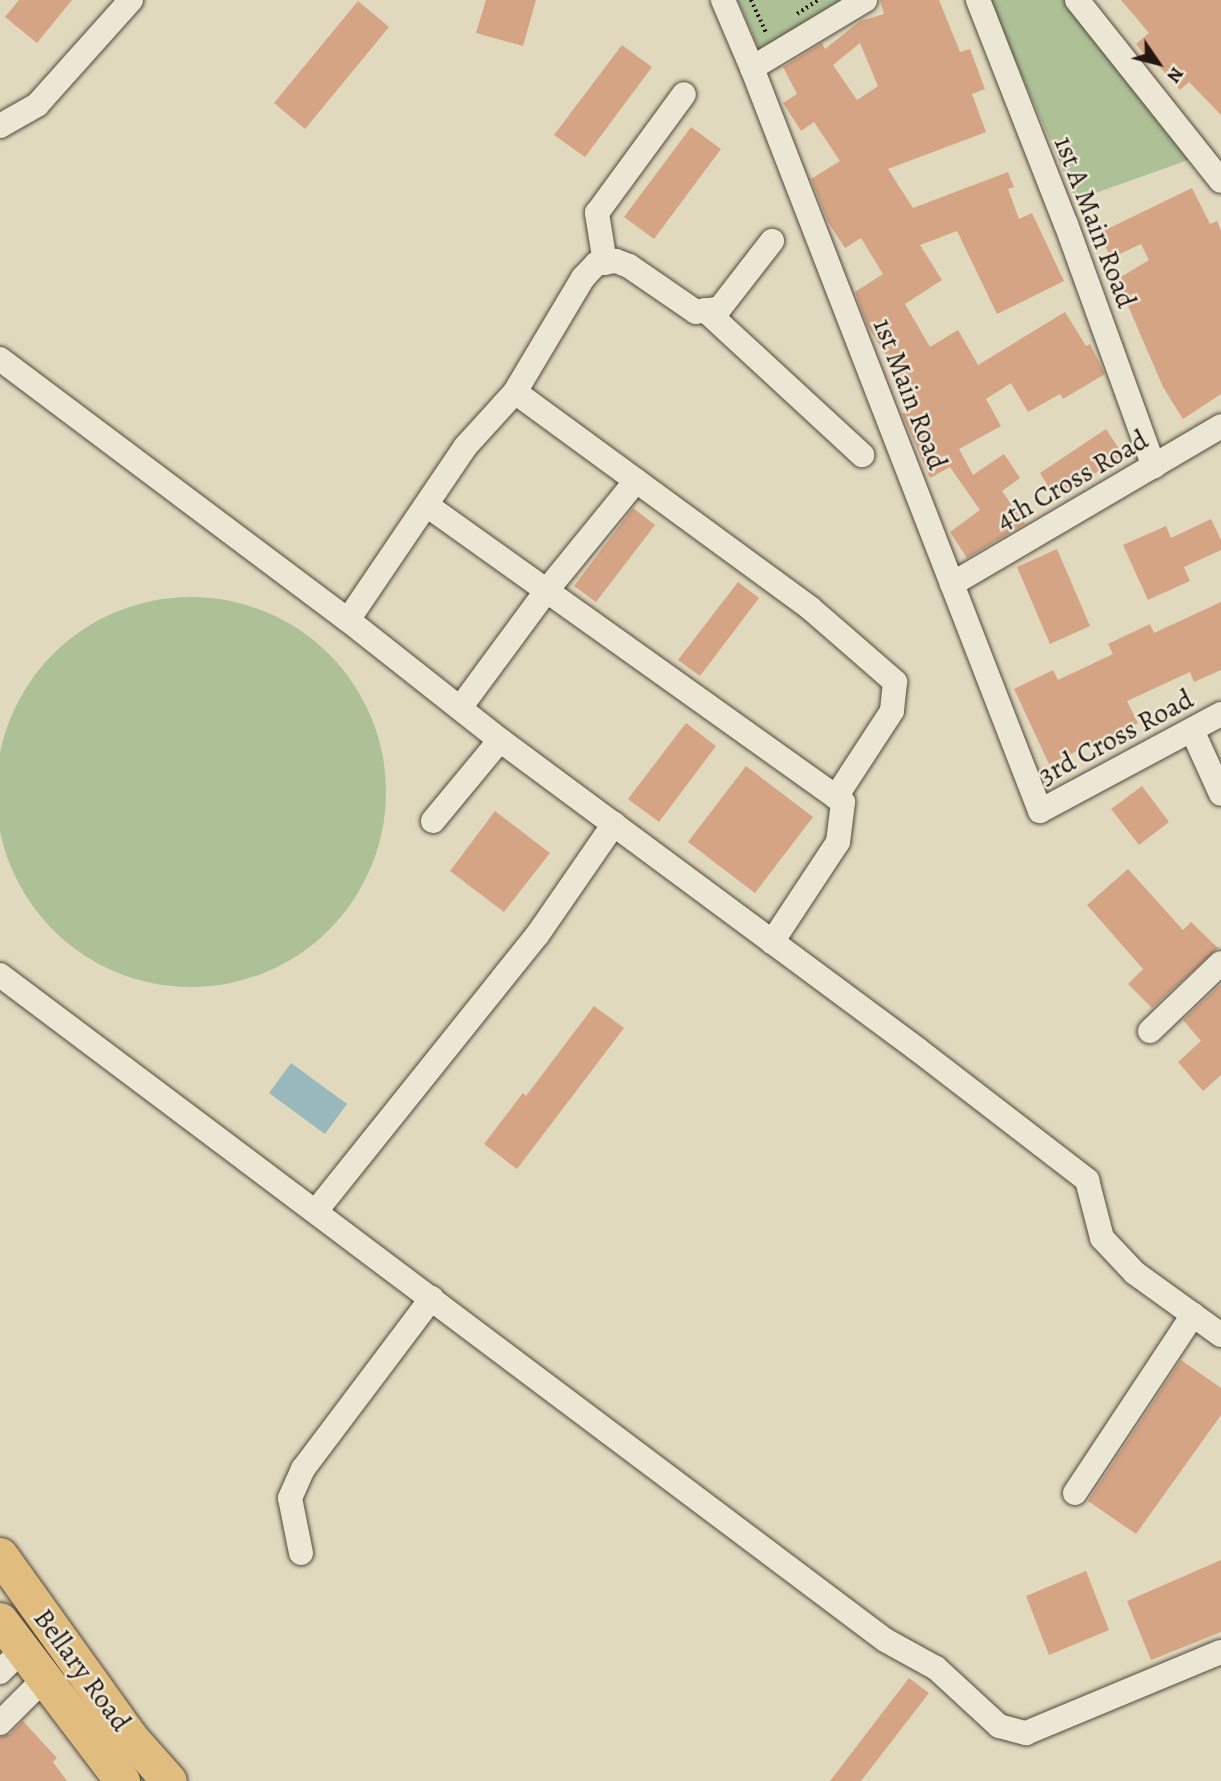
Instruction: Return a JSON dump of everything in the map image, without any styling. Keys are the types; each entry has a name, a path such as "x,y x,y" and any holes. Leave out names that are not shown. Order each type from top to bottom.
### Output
{"highway":[{"name":"Bellary Road","path":"0,1555 131,1738 169,1781"},
{"name":"Bellary Road","path":"0,1620 12,1660 44,1679 122,1781"}],"street":[{"path":"0,126 37,105 131,0"},
{"name":"1st Main Road","path":"723,0 752,68 1040,811"},
{"path":"752,68 865,0"},
{"name":"1st A Main Road","path":"978,0 1066,224 1154,467"},
{"path":"1077,0 1221,181"},
{"path":"605,263 597,213 684,94"},
{"path":"348,620 428,506 465,447 515,392 583,278 596,264 617,261 629,266 695,312 720,308 772,242"},
{"path":"705,310 862,455"},
{"path":"0,359 348,620 500,740 1087,1180 1102,1238 1135,1273 1221,1335"},
{"path":"515,392 810,608 895,682 892,711 836,797"},
{"name":"4th Cross Road","path":"951,584 1221,426"},
{"path":"460,708 547,590 636,481"},
{"path":"428,506 843,802 838,842 772,942"},
{"name":"3rd Cross Road","path":"1040,811 1221,715"},
{"path":"1192,730 1221,794"},
{"path":"433,821 500,740"},
{"path":"316,1211 538,934 614,824"},
{"path":"1150,1031 1221,963"},
{"path":"0,975 885,1640 936,1668 999,1726 1026,1733 1221,1652"},
{"path":"301,1553 290,1498 303,1469 432,1298"},
{"path":"1075,1493 1193,1315"},
{"path":"0,1723 44,1679"}],"path":[{"path":"751,0 766,34 776,27"},
{"path":"787,21 818,0"}],"green space":[{"path":"738,0 842,0 760,51"},
{"path":"989,0 1070,0 1191,159 1076,200"},
{"path":"191,597 229,601 266,612 299,630 329,654 353,684 371,717 382,754 386,792 382,830 371,867 353,900 329,930 299,954 266,972 229,983 191,987 153,983 116,972 83,954 53,930 29,900 11,867 0,830 -4,792 0,754 11,717 29,684 53,654 83,630 116,612 153,601"}],"water":[{"path":"291,1063 347,1104 325,1134 269,1093"}],"building":[{"path":"19,0 72,0 37,43 5,17"},
{"path":"486,0 536,0 523,46 476,33"},
{"path":"880,0 939,0 960,52 970,49 985,89 972,94 986,132 888,169 913,208 1008,172 1014,187 1008,189 1019,219 1032,213 1064,281 997,314 957,231 920,245 942,280 905,304 930,347 958,330 978,365 1065,312 1086,346 1090,344 1105,374 1063,399 1060,394 1028,412 1011,383 986,399 1001,426 959,449 973,475 1004,454 1020,478 1002,491 1025,524 967,558 950,532 980,510 950,467 930,478 902,414 911,409 889,370 894,367 868,327 855,292 883,274 861,238 845,248 828,222 811,179 840,161 814,122 801,131 783,103 797,94 783,67 822,43 825,49 860,21 884,14","holes":["860,43 878,86 857,100 833,65"]},
{"path":"1121,0 1221,0 1221,115 1189,82 1180,90 1152,58 1150,61 1136,44 1149,33"},
{"path":"358,1 389,27 305,129 274,103"},
{"path":"622,45 652,67 585,157 554,135"},
{"path":"691,127 721,149 654,239 624,217"},
{"path":"1192,188 1210,224 1217,221 1221,231 1221,394 1183,419 1163,387 1126,301 1119,304 1111,283 1149,260 1141,244 1111,258 1099,233"},
{"path":"1106,429 1123,455 1056,499 1040,473"},
{"path":"633,508 655,525 596,602 574,586"},
{"path":"1211,519 1221,540 1221,550 1184,567 1190,581 1148,600 1123,545 1166,526 1171,538"},
{"path":"1057,549 1090,626 1050,644 1017,567"},
{"path":"738,582 759,598 700,676 678,660"},
{"path":"1221,602 1221,670 1194,682 1190,672 1127,701 1138,723 1049,764 1014,689 1053,670 1058,680 1113,654 1108,644 1150,624 1154,633"},
{"path":"686,723 716,746 659,822 628,799"},
{"path":"746,766 813,817 755,893 688,842"},
{"path":"1142,786 1169,822 1139,845 1111,809"},
{"path":"495,811 550,853 504,912 450,871"},
{"path":"1128,869 1183,930 1191,922 1218,948 1152,1008 1128,984 1143,969 1087,905"},
{"path":"1221,984 1221,1075 1203,1091 1178,1062 1201,1041 1183,1020"},
{"path":"594,1006 624,1028 517,1169 484,1144 523,1093 526,1096"},
{"path":"1181,1360 1221,1388 1221,1415 1136,1534 1088,1501"},
{"path":"1221,1560 1221,1632 1151,1660 1127,1601"},
{"path":"1086,1571 1109,1630 1049,1655 1026,1596"},
{"path":"909,1678 929,1693 861,1781 830,1781"},
{"path":"23,1721 57,1758 53,1762 67,1781 0,1781 0,1737 10,1734"}]}
